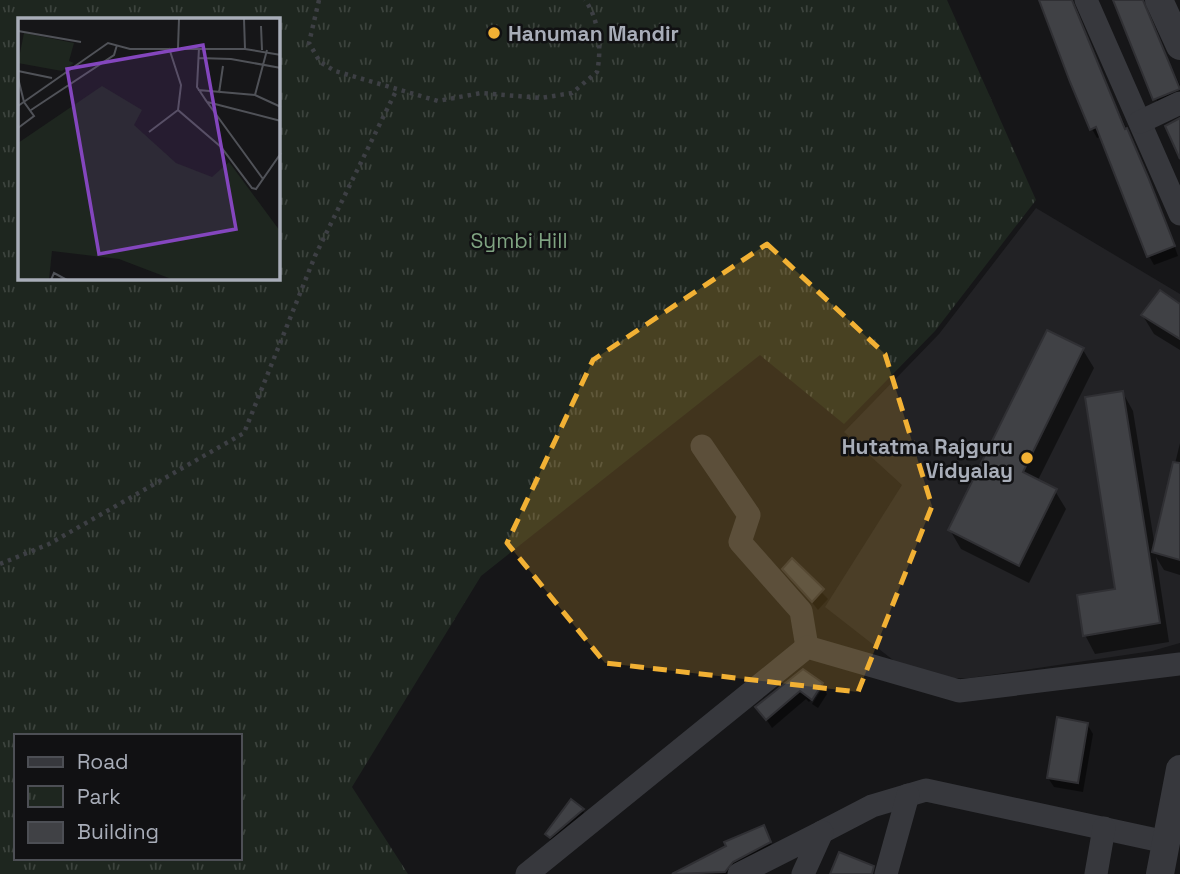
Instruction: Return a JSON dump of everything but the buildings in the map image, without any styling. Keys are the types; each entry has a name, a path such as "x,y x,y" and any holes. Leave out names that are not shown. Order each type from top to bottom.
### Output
{"street":[{"path":"1086,0 1180,214"},
{"path":"1159,0 1180,46"},
{"path":"1140,122 1180,103"},
{"path":"702,446 748,515 740,542 802,611 807,647"},
{"path":"807,647 959,691 1180,664"},
{"path":"527,874 807,647"},
{"path":"1160,874 1180,769"},
{"path":"739,874 872,806 926,790 1166,842"},
{"path":"886,874 908,795"},
{"path":"1096,874 1104,828"},
{"path":"803,874 822,832"}],"path":[{"path":"319,0 309,43 320,62 335,71 438,100 481,93 541,98 572,93 597,72 600,58 595,17 585,0"},
{"path":"0,564 50,544 244,433 314,256 397,89"}],"highlighted area":[{"path":"767,244 885,354 932,506 858,692 605,663 507,543 593,360"}],"shaded area":[{"name":"Hutatma Rajguru Vidyalay","path":"1036,208 1180,294 1180,643 1152,651 970,678 935,678 902,667 825,607 902,485 844,432 939,334"}],"green space":[{"name":"Symbi Hill","path":"0,0 947,0 1036,200 935,331 844,424 760,355 481,576 352,787 408,874 0,874"}],"place":[{"name":"Hanuman Mandir","path":"494,33"},
{"name":"Hutatma Rajguru Vidyalay","path":"1027,458"}]}
